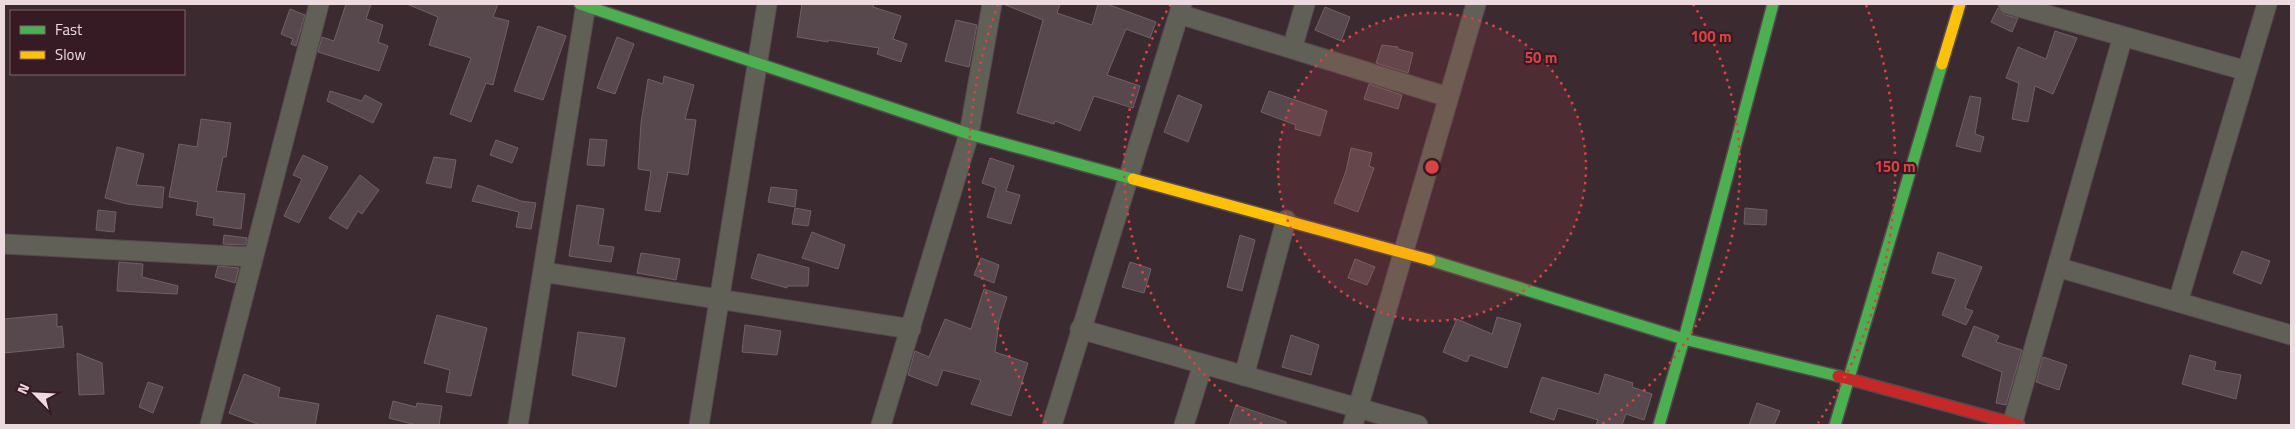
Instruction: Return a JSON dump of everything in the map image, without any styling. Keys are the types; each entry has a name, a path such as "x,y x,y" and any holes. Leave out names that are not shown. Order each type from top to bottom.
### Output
{"street":[{"path":"210,425 319,4"},
{"path":"518,425 584,4 969,134 1402,252 1684,339 1849,379 2014,425 2123,36"},
{"path":"700,425 767,4"},
{"path":"881,425 969,134 992,4"},
{"path":"1292,49 1305,4"},
{"path":"1356,417 1402,252 1476,4"},
{"path":"1659,425 1684,339 1773,4"},
{"path":"1835,425 1960,4"},
{"path":"2008,4 2247,70"},
{"path":"2178,302 2267,4"},
{"path":"1052,425 1080,329 1181,9 1292,49 1448,97"},
{"path":"1244,376 1286,220"},
{"path":"4,244 253,257"},
{"path":"2057,267 2291,335"},
{"path":"543,272 911,329"},
{"path":"1080,329 1244,376 1356,417 1418,425"},
{"path":"1184,425 1203,364"}],"building":[{"path":"346,4 371,4 366,19 383,25 378,42 388,46 379,71 318,52 322,37 334,41"},
{"path":"407,4 498,4 493,17 509,21 493,85 486,83 471,122 450,114 471,58 429,45 438,17"},
{"path":"802,4 874,4 873,7 901,16 893,39 907,44 901,62 877,54 879,48 797,37"},
{"path":"1003,4 1060,4 1057,13 1092,25 1098,4 1107,4 1156,22 1150,38 1126,29 1107,75 1140,86 1133,108 1094,96 1080,131 1055,121 1054,124 1017,113 1043,20"},
{"path":"1325,7 1350,17 1341,41 1315,30"},
{"path":"1998,8 2005,15 2018,18 2012,32 1991,22"},
{"path":"290,9 305,15 296,46 291,44 293,39 281,34"},
{"path":"956,20 977,25 969,67 945,61"},
{"path":"538,26 566,36 543,100 514,91"},
{"path":"2055,31 2077,38 2053,94 2035,86 2028,122 2012,119 2019,83 2006,78 2018,47 2046,59"},
{"path":"617,37 634,44 615,94 597,88"},
{"path":"1382,45 1398,47 1398,49 1413,53 1408,73 1376,63"},
{"path":"664,76 694,85 685,119 696,120 688,175 668,172 660,212 645,210 651,171 638,169 641,123 648,79 663,84"},
{"path":"1369,84 1402,95 1398,109 1364,99"},
{"path":"330,91 362,101 365,95 382,104 373,123 327,101"},
{"path":"1269,91 1327,111 1320,136 1295,129 1296,125 1261,112"},
{"path":"1178,95 1202,105 1188,142 1164,132"},
{"path":"1970,96 1981,98 1975,134 1984,137 1980,152 1956,146"},
{"path":"201,119 231,123 226,157 223,157 216,191 245,194 241,229 213,225 214,218 196,215 198,202 169,197 179,144 197,147"},
{"path":"590,139 607,140 604,166 587,165"},
{"path":"496,140 518,148 512,163 490,155"},
{"path":"117,147 144,154 136,185 164,187 162,208 127,204 105,198"},
{"path":"1351,148 1372,153 1369,166 1374,168 1358,212 1334,203 1346,171"},
{"path":"303,155 328,167 299,223 284,216 302,179 293,175"},
{"path":"434,157 456,160 451,188 426,183"},
{"path":"990,158 1014,166 1006,191 1020,195 1011,224 987,217 996,188 982,183"},
{"path":"360,175 379,190 362,214 358,211 347,229 329,218"},
{"path":"478,185 521,201 536,203 531,229 516,227 519,212 472,201"},
{"path":"771,187 797,190 795,207 768,202"},
{"path":"577,205 604,209 598,245 614,247 611,262 569,256"},
{"path":"795,208 811,211 808,226 792,224"},
{"path":"1745,208 1767,210 1766,225 1744,224"},
{"path":"98,210 116,212 114,232 96,230"},
{"path":"812,232 845,245 838,269 802,258"},
{"path":"224,235 247,238 245,245 223,244"},
{"path":"1240,235 1255,240 1242,291 1227,287"},
{"path":"2242,251 2270,261 2261,284 2233,273"},
{"path":"1938,252 1982,267 1965,308 1973,311 1966,325 1942,315 1956,279 1932,273"},
{"path":"641,253 680,259 676,280 637,273"},
{"path":"758,254 809,268 808,286 787,286 787,288 751,278"},
{"path":"981,258 999,265 994,283 974,275"},
{"path":"1355,259 1375,267 1367,285 1348,278"},
{"path":"119,262 143,264 142,277 178,286 177,294 117,291"},
{"path":"1130,262 1151,269 1144,293 1122,287"},
{"path":"218,266 239,268 235,283 215,277"},
{"path":"984,289 1007,297 999,322 995,352 1028,363 1011,416 971,404 981,380 943,370 937,386 908,375 915,351 929,357 945,319 971,329"},
{"path":"57,314 57,327 62,326 64,347 4,353 4,319"},
{"path":"437,315 487,328 471,396 446,392 450,370 424,363"},
{"path":"1497,317 1521,324 1507,368 1470,355 1467,362 1443,352 1457,319 1492,334"},
{"path":"745,325 781,331 777,355 742,352"},
{"path":"1974,326 1999,336 1996,342 2022,350 2006,405 1996,403 2002,372 1962,356"},
{"path":"578,332 625,338 616,387 572,375"},
{"path":"1291,335 1319,345 1311,375 1282,367"},
{"path":"77,353 102,363 104,394 79,395"},
{"path":"2190,355 2216,362 2214,370 2241,375 2236,399 2182,384"},
{"path":"2043,357 2067,365 2059,390 2036,382"},
{"path":"244,374 280,388 278,397 319,404 315,425 260,425 229,413"},
{"path":"1605,374 1633,383 1632,387 1652,394 1644,420 1626,414 1622,425 1596,425 1598,420 1558,408 1554,420 1530,412 1542,377 1599,394"},
{"path":"148,382 163,387 153,413 139,407"},
{"path":"393,401 416,407 417,403 442,406 439,425 416,425 389,418"},
{"path":"1757,403 1780,411 1774,425 1749,425"},
{"path":"1236,405 1286,422 1286,425 1229,425"}],"traffic: fast":[{"path":"580,4 969,134 1133,179"},
{"path":"1659,425 1684,339 1773,4"},
{"path":"1835,425 1942,64"},
{"path":"1430,260 1684,339 1838,376"}],"traffic: slow":[{"path":"1942,64 1960,4"},
{"path":"1133,179 1430,260"}],"traffic: jam":[{"path":"1838,376 2019,425"}]}
